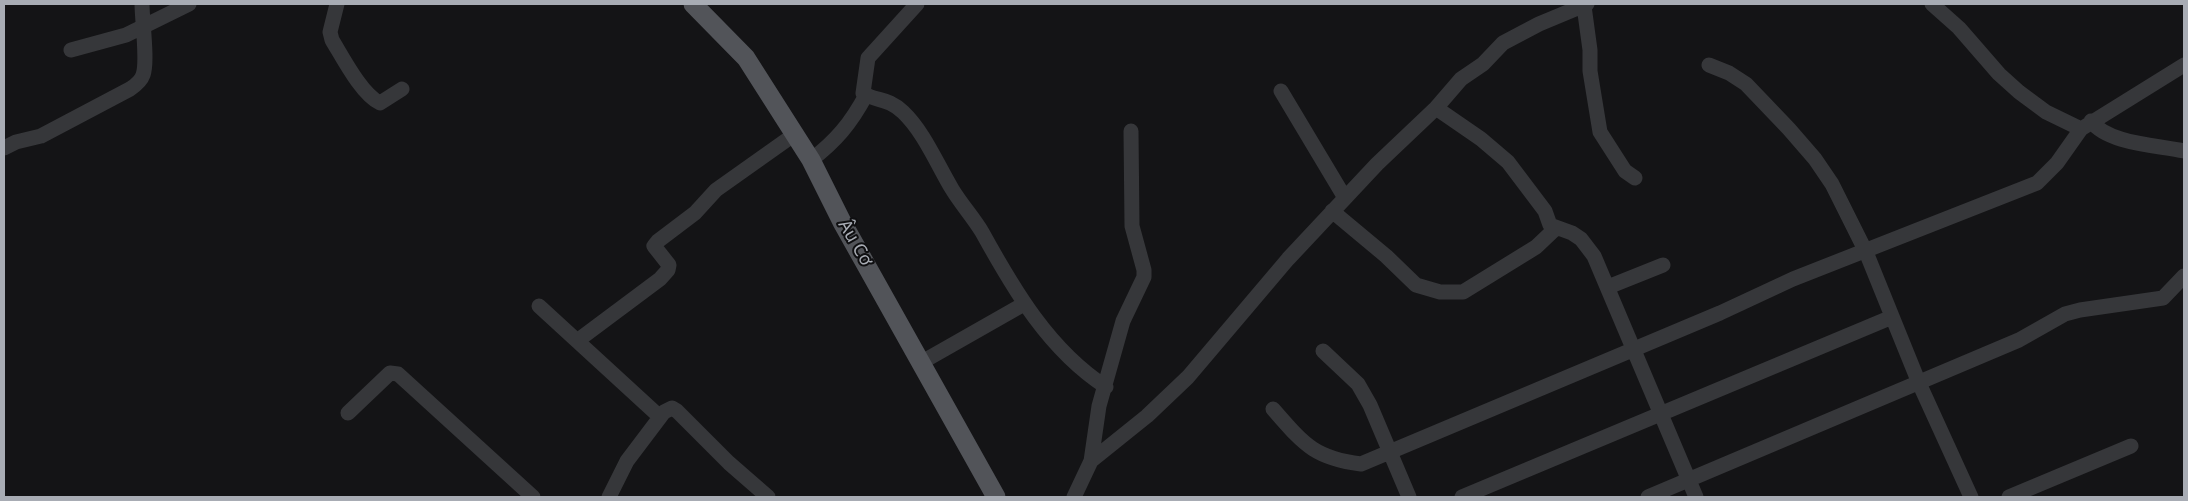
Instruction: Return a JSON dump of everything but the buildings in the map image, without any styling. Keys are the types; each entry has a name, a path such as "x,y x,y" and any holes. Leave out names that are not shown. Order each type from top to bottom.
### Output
{"main road":[{"name":"Âu Cơ","path":"693,4 746,58 811,160 842,222 996,497"}],"street":[{"path":"4,148 21,140 41,136 130,89 139,82 144,74 142,4"},
{"path":"71,50 126,35 189,4"},
{"path":"337,4 330,32 332,40 364,89 373,100 380,103 402,89"},
{"path":"917,4 868,58 862,90 866,95 888,100 910,119 955,195 978,225 994,256 1024,304 1046,332 1080,367 1106,387"},
{"path":"1932,4 1959,28 1999,74 2046,112 2086,125 2115,138 2184,150"},
{"path":"1091,461 1147,416 1188,377 1283,264 1332,211 1436,108 1461,78 1483,64 1503,43 1546,21 1586,5 1590,70 1600,132 1625,171 1634,178"},
{"path":"1709,65 1729,73 1746,84 1815,160 1832,184 1866,252 1920,383 1971,497"},
{"path":"1273,409 1300,440 1326,458 1361,464 1720,313 1793,279 1866,252 1971,207 2037,183 2057,163 2086,125 2184,65"},
{"path":"1282,91 1345,198"},
{"path":"811,160 833,144 853,118 866,95"},
{"path":"1436,108 1481,139 1508,162 1545,211 1550,225 1555,229 1572,233 1584,243 1594,256 1608,287 1631,349 1661,413 1696,497"},
{"path":"1074,497 1091,461 1096,423 1123,321 1144,277 1144,270 1132,226 1131,131"},
{"path":"577,342 660,279 668,270 669,265 655,250 654,246 658,241 695,212 716,190 795,134"},
{"path":"1332,211 1386,256 1416,285 1440,292 1463,292 1536,247 1555,229"},
{"path":"1608,287 1663,265"},
{"path":"1648,497 2019,340 2065,314 2096,307 2163,298 2184,276"},
{"path":"922,362 1024,304"},
{"path":"539,306 660,417"},
{"path":"1462,497 1892,317"},
{"path":"1323,351 1358,384 1370,405 1409,497"},
{"path":"348,413 390,374 398,374 533,497"},
{"path":"609,497 627,461 668,409 677,410 729,463 768,497"},
{"path":"2009,497 2132,446"}]}
